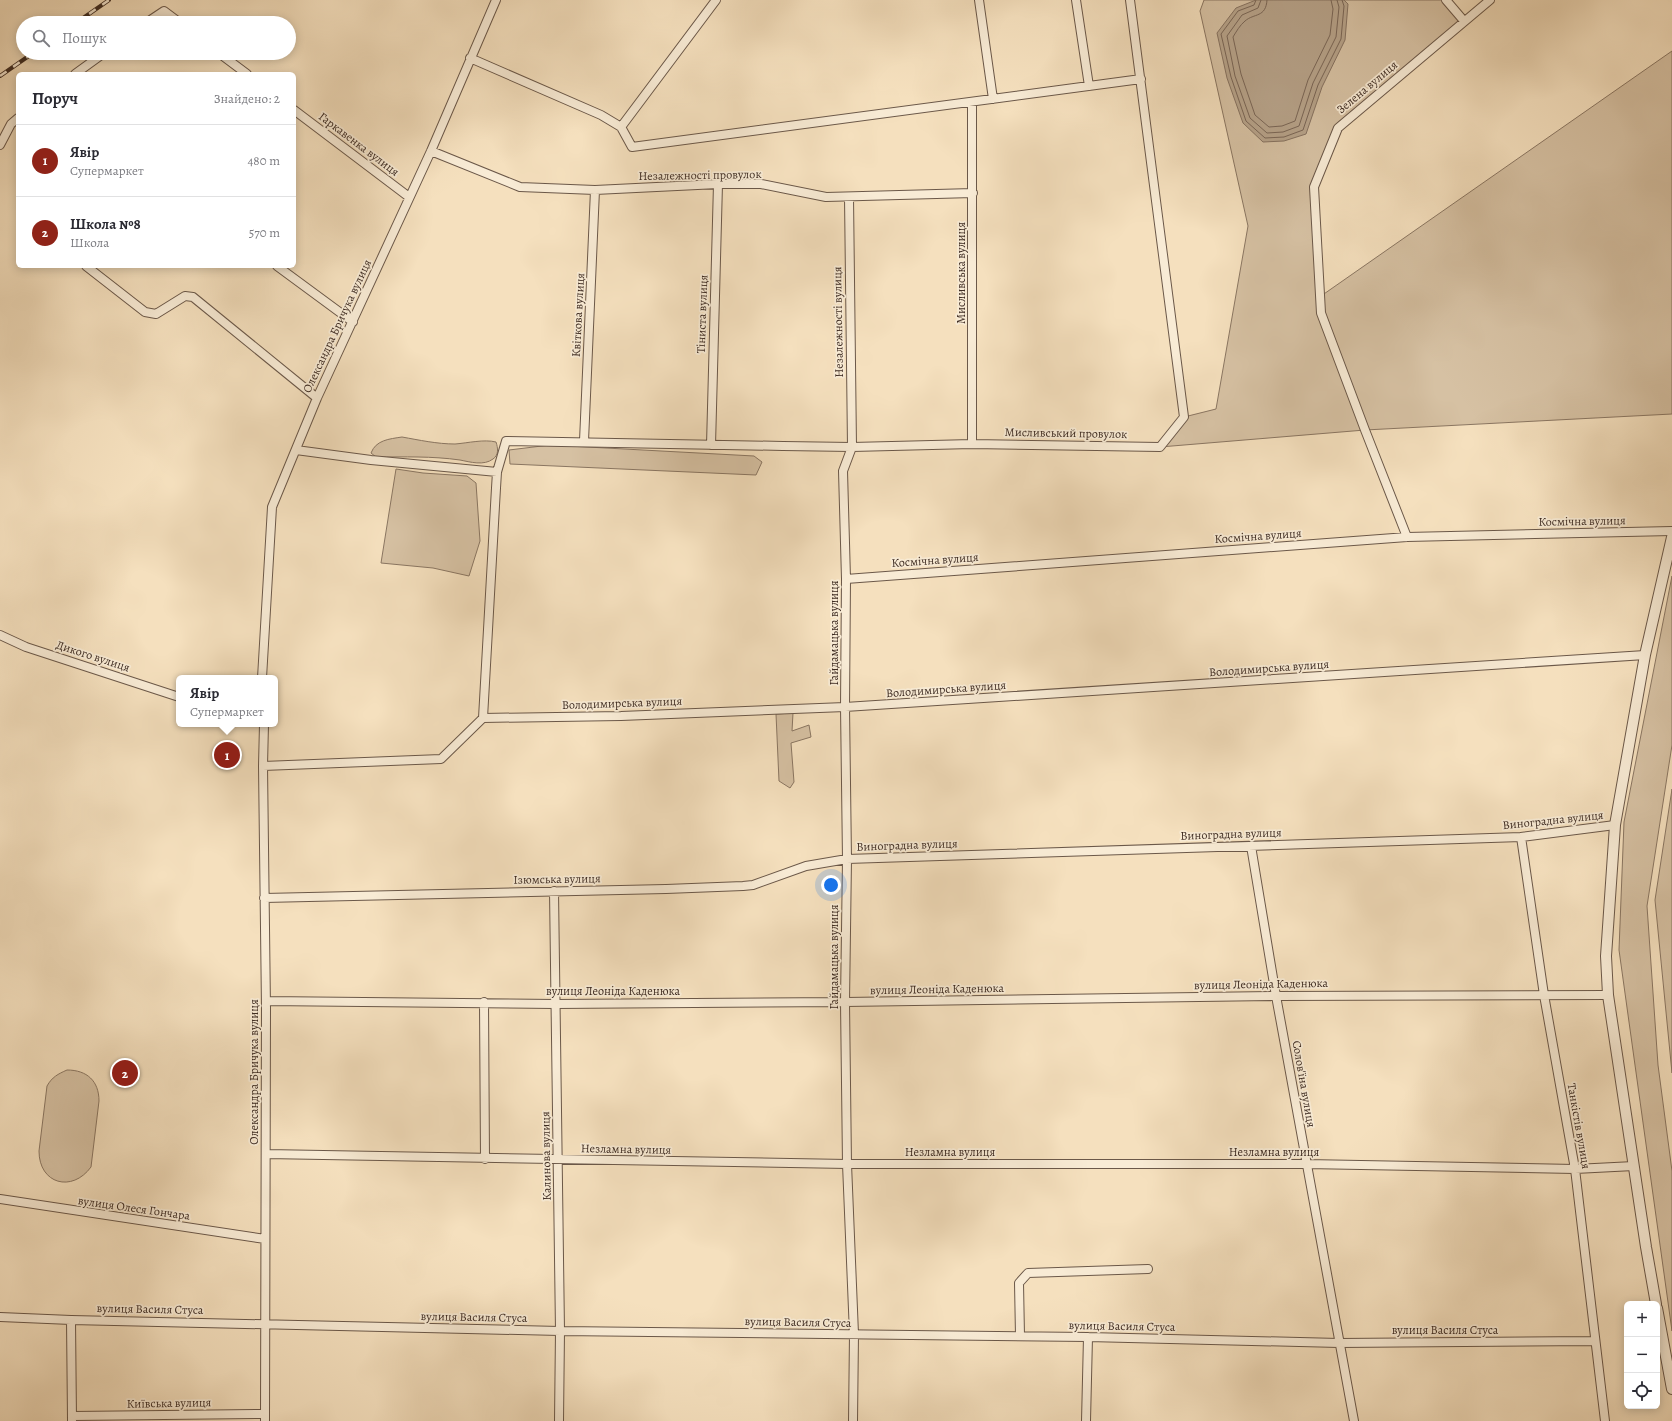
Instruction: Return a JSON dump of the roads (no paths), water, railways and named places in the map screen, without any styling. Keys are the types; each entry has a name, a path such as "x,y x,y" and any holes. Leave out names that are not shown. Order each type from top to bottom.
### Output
{"street":[{"name":"Олександра Бричука вулиця","path":"262,675 272,507 318,398 431,151 496,0"},
{"path":"621,127 716,0"},
{"path":"980,0 993,99"},
{"path":"1076,0 1088,86"},
{"path":"470,58 601,115 621,127 632,147 1141,79 1130,0"},
{"path":"1446,0 1464,21"},
{"name":"Зелена вулиця","path":"1407,536 1321,313 1314,187 1338,128 1490,0"},
{"path":"156,16 164,11 171,16"},
{"path":"78,72 94,60"},
{"path":"228,60 244,72"},
{"name":"Мисливський провулок","path":"497,472 506,441 584,441 711,445 852,446 972,444 1160,447 1184,417 1141,79"},
{"name":"Мисливська вулиця","path":"972,102 972,444"},
{"name":"Гаркавенка вулиця","path":"296,112 409,197"},
{"path":"0,145 11,124 16,120"},
{"name":"Незалежності провулок","path":"431,151 520,188 595,190 718,184 761,184 826,197 973,193"},
{"name":"Тіниста вулиця","path":"711,445 718,184"},
{"name":"Квіткова вулиця","path":"584,441 595,190"},
{"name":"Незалежності вулиця","path":"849,197 852,446"},
{"path":"89,268 145,312 156,314 185,296 193,297 318,398"},
{"path":"280,268 353,322"},
{"name":"Гайдамацька вулиця","path":"852,446 843,471 846,579 845,707 847,859 845,1002 847,1164 854,1334 853,1421"},
{"path":"263,766 441,759 483,718 497,472 371,460 296,450"},
{"name":"Космічна вулиця","path":"846,579 1407,536 1672,531"},
{"path":"1655,1301 1608,995 1606,956 1615,825 1645,655 1672,537"},
{"name":"Дикого вулиця","path":"0,635 26,647 176,696"},
{"name":"Володимирська вулиця","path":"483,718 621,716 845,707 1645,655"},
{"name":"Олександра Бричука вулиця","path":"264,727 263,766 266,1001 265,1418"},
{"name":"Виноградна вулиця","path":"847,859 1521,837 1615,825"},
{"name":"Танкістів вулиця","path":"1521,837 1544,995 1575,1169 1605,1421"},
{"name":"Солов'їна вулиця","path":"1251,846 1306,1164 1354,1421"},
{"name":"Ізюмська вулиця","path":"264,898 666,889 753,885 806,866 847,859"},
{"name":"Калинова вулиця","path":"554,891 559,1160 559,1421"},
{"name":"вулиця Леоніда Каденюка","path":"266,1001 484,1002 555,1004 845,1002 1276,996 1608,995"},
{"path":"484,1002 485,1159"},
{"name":"Незламна вулиця","path":"266,1154 485,1159 847,1164 1306,1164 1575,1169 1634,1166"},
{"name":"вулиця Олеся Гончара","path":"0,1199 265,1239"},
{"path":"1020,1336 1019,1283 1028,1273 1148,1270"},
{"name":"вулиця Василя Стуса","path":"0,1316 71,1320 560,1331 1088,1337 1339,1343 1595,1341"},
{"path":"71,1320 72,1419"},
{"path":"1660,1324 1672,1389"},
{"path":"1086,1421 1088,1337"},
{"name":"Київська вулиця","path":"72,1419 265,1418"}],"water":[{"path":"1256,0 1344,0 1348,4 1345,40 1322,87 1306,134 1284,141 1263,142 1243,123 1227,78 1217,33 1236,8"}],"railway":[{"path":"86,16 109,0"},
{"path":"0,76 23,60"}],"place":[{"name":"Явiр","path":"227,755"},
{"name":"Школа №8","path":"125,1073"}]}
